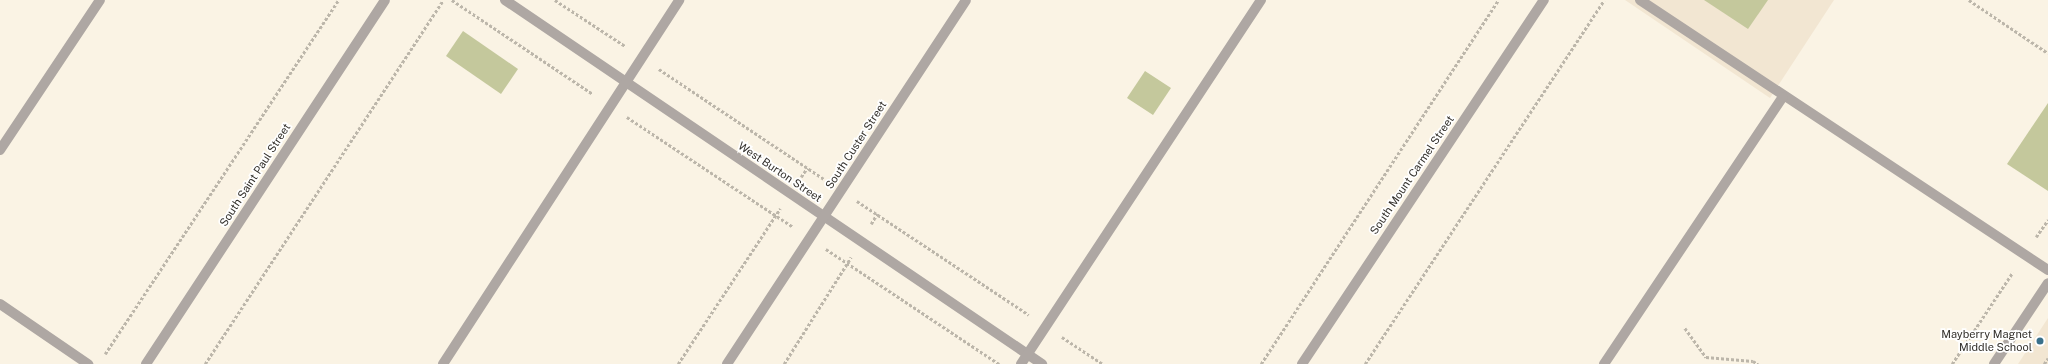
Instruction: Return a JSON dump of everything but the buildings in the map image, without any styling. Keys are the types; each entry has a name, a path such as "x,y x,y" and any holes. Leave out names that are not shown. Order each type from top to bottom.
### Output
{"street":[{"path":"0,150 100,0"},
{"name":"South Saint Paul Street","path":"146,364 385,0"},
{"name":"West Burton Street","path":"505,0 1042,364"},
{"path":"443,364 679,0"},
{"name":"South Custer Street","path":"727,364 966,0"},
{"path":"1021,364 1261,0"},
{"name":"South Mount Carmel Street","path":"1302,364 1544,0"},
{"path":"1640,0 1784,97 2048,270"},
{"path":"1604,364 1784,97"},
{"path":"1994,364 2047,288"},
{"path":"0,304 88,364"}],"path":[{"path":"103,357 338,0"},
{"path":"205,364 443,0"},
{"path":"452,0 999,364"},
{"path":"1261,364 1498,0"},
{"path":"1365,364 1604,0"},
{"path":"1969,0 2048,53"},
{"path":"678,364 807,168"},
{"path":"784,364 877,214"},
{"path":"1952,364 2048,220"},
{"path":"1685,328 1706,357 1753,361 1758,364"},
{"path":"2044,364 2048,358"}],"shaded area":[{"path":"1625,0 1834,0 1770,98"},
{"name":"Mayberry Magnet Middle School","path":"2048,318 2048,364 2018,364"}],"place":[{"name":"Mayberry Magnet Middle School","path":"2040,341"}]}
